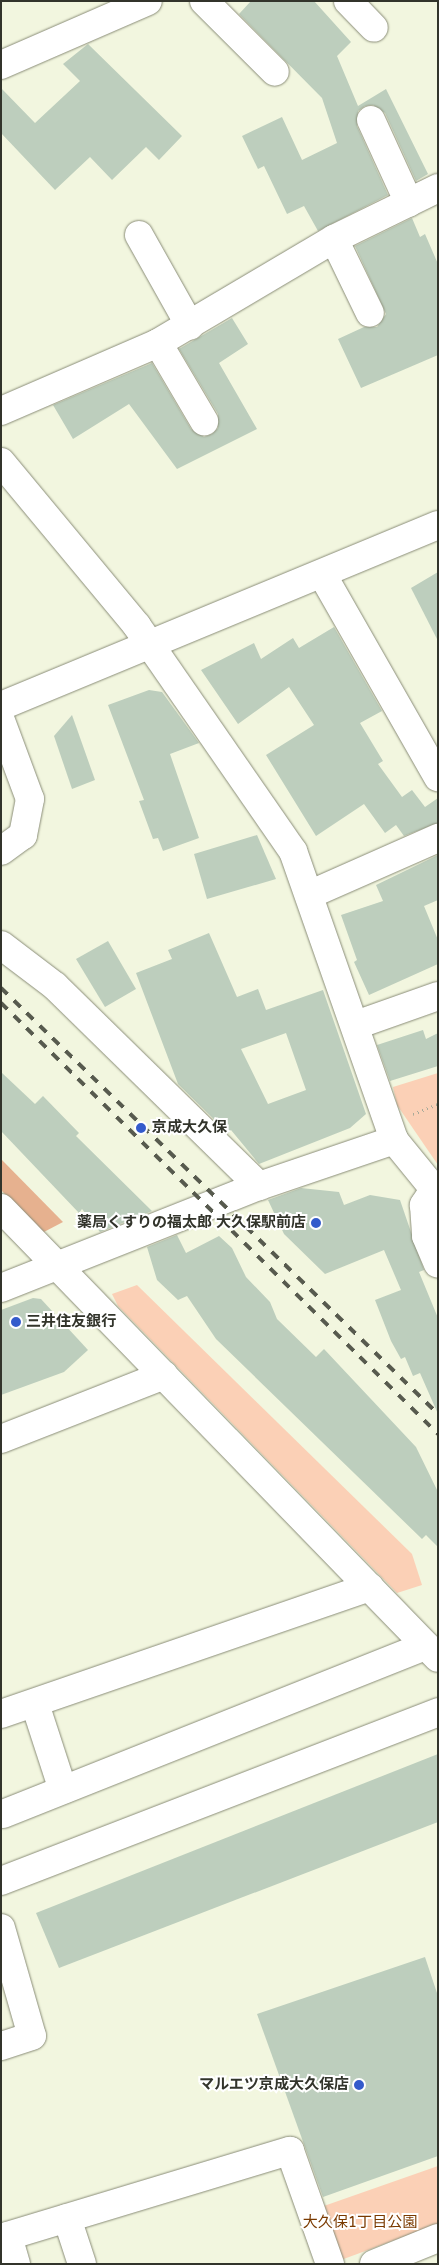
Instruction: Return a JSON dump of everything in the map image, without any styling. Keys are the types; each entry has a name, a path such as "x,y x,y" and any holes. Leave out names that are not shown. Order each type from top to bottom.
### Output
{"street":[{"path":"1,65 148,1"},
{"path":"204,1 275,72"},
{"path":"348,1 374,28"},
{"path":"1,411 158,343 190,326 334,239 428,199 372,120"},
{"path":"139,235 190,326"},
{"path":"334,239 370,312"},
{"path":"158,343 204,421"},
{"path":"1,462 151,645 268,809 293,851 312,894 394,1140 435,1193 424,1205 426,1236 438,1264"},
{"path":"1,706 438,525"},
{"path":"322,574 438,777"},
{"path":"1,721 30,799 23,834 1,851"},
{"path":"312,894 438,838"},
{"path":"1,945 55,986 259,1186"},
{"path":"356,1025 438,996"},
{"path":"1,1288 259,1186 394,1140"},
{"path":"1,1208 432,1652 3,1814"},
{"path":"1,1439 164,1376"},
{"path":"1,1714 35,1704 370,1587"},
{"path":"35,1704 63,1790"},
{"path":"1,1881 438,1712"},
{"path":"1,1928 32,2036 1,2046"},
{"path":"16,2264 4,2237 290,2151 330,2264"},
{"path":"67,2218 82,2264"},
{"path":"374,2264 438,2238"}],"green space":[{"path":"438,1073 438,1165 397,1105 393,1087"},
{"path":"137,1285 412,1554 422,1585 397,1593 118,1306 112,1294"},
{"name":"大久保1丁目公園","path":"438,2166 438,2224 341,2260 321,2207"}],"shaded area":[{"path":"1,1159 63,1222 42,1233 1,1190"}],"building":[{"path":"251,1 314,1 351,42 337,56 358,106 386,89 428,174 416,181 385,113 373,105 365,106 358,111 357,126 388,195 318,231 304,206 287,214 264,166 258,169 242,136 282,117 302,160 337,143 322,98 239,14"},
{"path":"88,44 182,136 159,160 146,147 112,180 90,157 55,190 1,133 1,88 35,123 80,81 63,64"},
{"path":"412,218 420,237 425,234 438,264 438,355 361,388 338,339 364,327 377,327 386,314 355,246"},
{"path":"232,318 248,344 219,363 257,429 177,469 129,404 73,439 53,405 152,363 191,429 204,437 212,434 218,428 218,414 179,349"},
{"path":"438,572 438,641 411,588"},
{"path":"334,627 382,711 360,723 383,761 378,764 402,797 412,790 425,807 438,798 438,823 404,836 396,825 385,833 364,804 316,836 266,755 314,725 289,687 238,724 201,670 254,643 261,659 293,638 299,648"},
{"path":"149,690 162,692 199,743 170,754 199,838 163,851 158,838 153,839 139,801 144,800 108,705"},
{"path":"72,715 95,780 72,789 54,736"},
{"path":"257,835 276,879 207,899 194,854"},
{"path":"438,855 438,900 424,906 438,940 438,964 369,995 354,962 357,960 341,915 383,901 376,885"},
{"path":"209,933 237,997 258,989 266,1010 323,990 366,1114 350,1128 259,1164 231,1130 228,1133 178,1084 136,973 172,959 168,950","holes":["286,1033 306,1090 268,1104 241,1049"]},
{"path":"108,941 136,989 105,1007 76,959"},
{"path":"423,1030 426,1039 438,1033 438,1066 390,1081 377,1045"},
{"path":"1,1072 35,1104 43,1096 79,1133 76,1136 152,1211 100,1232 82,1209 79,1213 1,1131"},
{"path":"301,1188 339,1192 344,1205 370,1195 400,1200 424,1270 419,1272 438,1318 438,1414 420,1373 413,1376 405,1357 401,1359 391,1341 375,1300 401,1290 384,1250 325,1274 284,1234 268,1200"},
{"path":"177,1235 186,1253 219,1236 232,1248 246,1277 270,1302 277,1319 316,1357 324,1349 416,1447 438,1492 438,1547 426,1535 422,1539 216,1339 187,1296 178,1300 157,1280 147,1247"},
{"path":"33,1298 41,1299 88,1350 64,1372 1,1395 1,1310"},
{"path":"438,1754 438,1822 59,1968 36,1913"},
{"name":"マルエツ京成大久保店","path":"425,1957 438,1996 438,2156 323,2197 257,2014"}],"railway":[{"path":"1,988 438,1414"},
{"path":"1,1003 438,1434"}],"place":[{"name":"京成大久保","path":"141,1128"},
{"name":"薬局くすりの福太郎 大久保駅前店","path":"316,1223"},
{"name":"三井住友銀行","path":"16,1322"},
{"name":"マルエツ京成大久保店","path":"359,2085"}]}
